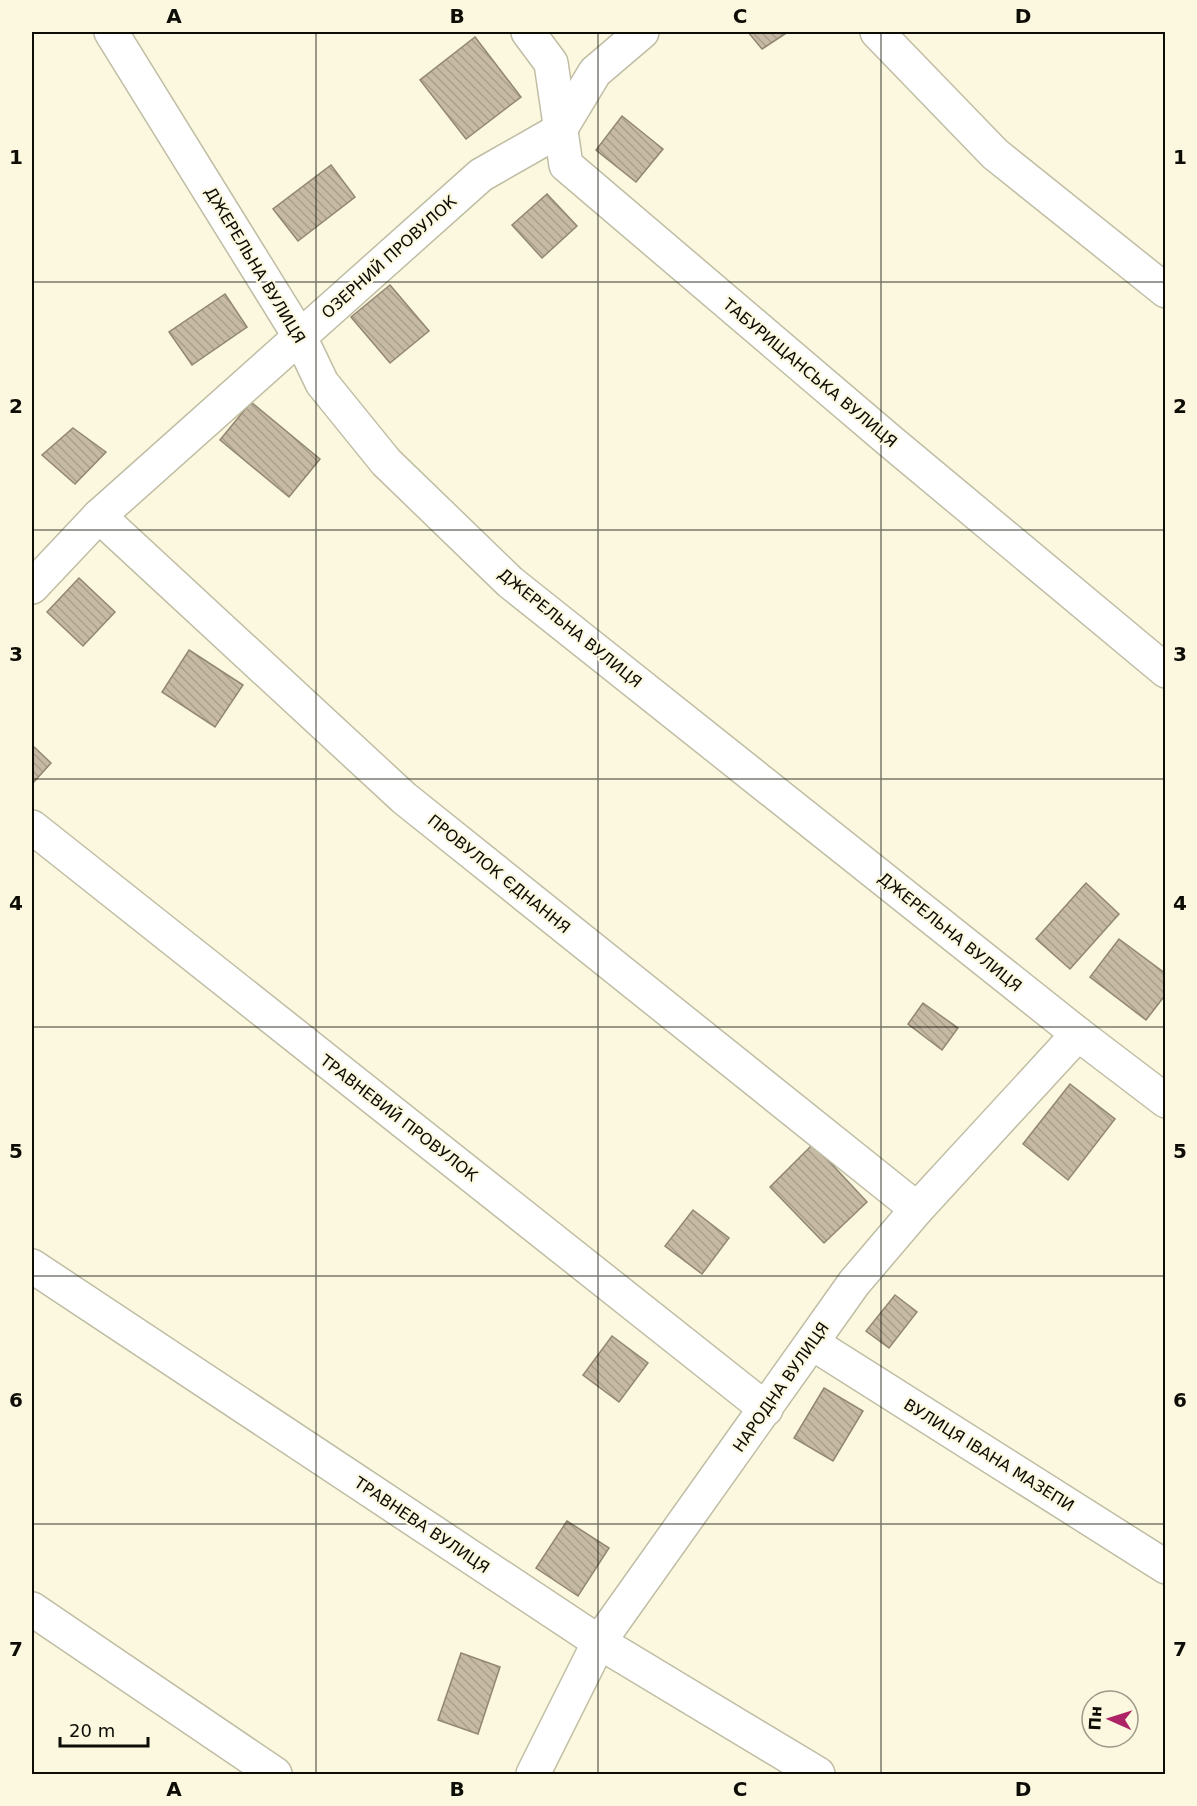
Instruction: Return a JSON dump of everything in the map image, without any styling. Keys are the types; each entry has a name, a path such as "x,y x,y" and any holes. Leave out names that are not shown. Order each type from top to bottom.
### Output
{"street":[{"name":"ДЖЕРЕЛЬНА ВУЛИЦЯ","path":"111,32 300,337 322,383 386,462 510,582 1078,1034 1166,1101"},
{"name":"ТАБУРИЩАНСЬКА ВУЛИЦЯ","path":"528,32 551,63 566,165 890,441 1166,671"},
{"name":"ОЗЕРНИЙ ПРОВУЛОК","path":"32,587 99,516 481,175 560,130 595,72 642,32"},
{"path":"876,32 995,154 1166,291"},
{"name":"ПРОВУЛОК ЄДНАННЯ","path":"99,516 405,798 917,1209"},
{"name":"ТРАВНЕВИЙ ПРОВУЛОК","path":"32,827 766,1409"},
{"name":"НАРОДНА ВУЛИЦЯ","path":"533,1774 598,1642 854,1283 917,1209 1078,1034"},
{"name":"ТРАВНЕВА ВУЛИЦЯ","path":"32,1266 598,1642 818,1774"},
{"name":"ВУЛИЦЯ ІВАНА МАЗЕПИ","path":"812,1344 1166,1567"},
{"path":"32,1609 275,1774"}],"building":[{"path":"748,32 788,32 762,49"},
{"path":"475,37 521,97 466,139 420,80"},
{"path":"622,116 663,149 636,182 596,150"},
{"path":"331,165 355,197 298,241 273,209"},
{"path":"547,194 577,226 542,258 512,225"},
{"path":"390,285 429,331 390,363 351,317"},
{"path":"225,294 247,327 192,365 169,332"},
{"path":"251,402 320,459 289,497 220,440"},
{"path":"73,428 106,452 75,484 42,455"},
{"path":"79,578 115,612 83,646 47,612"},
{"path":"189,650 243,685 215,727 162,692"},
{"path":"32,745 51,763 32,784"},
{"path":"1086,883 1119,914 1070,969 1036,939"},
{"path":"1119,939 1166,974 1166,994 1146,1020 1090,977"},
{"path":"923,1003 958,1028 942,1050 908,1024"},
{"path":"1070,1084 1115,1119 1068,1180 1023,1144"},
{"path":"813,1144 867,1202 824,1243 770,1187"},
{"path":"693,1210 729,1238 702,1274 665,1246"},
{"path":"895,1295 917,1312 889,1348 866,1331"},
{"path":"612,1336 648,1363 619,1402 583,1375"},
{"path":"824,1388 863,1411 833,1461 794,1438"},
{"path":"567,1521 609,1548 578,1596 536,1568"},
{"path":"461,1653 500,1667 478,1734 438,1720"}]}
